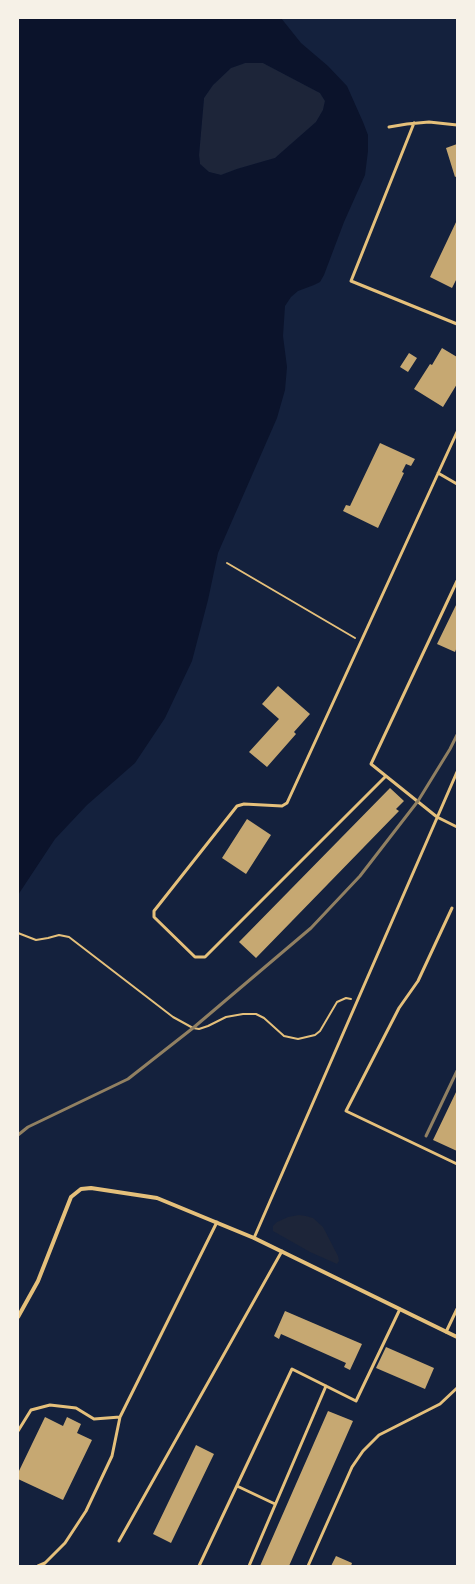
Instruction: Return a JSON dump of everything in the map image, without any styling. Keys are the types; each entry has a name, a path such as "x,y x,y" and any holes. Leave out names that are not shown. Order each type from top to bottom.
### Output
{"street":[{"path":"18,1317 38,1281 71,1198 81,1190 91,1188 157,1198 217,1222 282,1251 457,1337"}],"lane":[{"path":"389,127 429,122 457,124"},
{"path":"414,123 351,281 457,324"},
{"path":"386,776 205,957 195,957 154,917 154,911 237,806 244,804 282,806 287,803 457,432"},
{"path":"438,473 457,484"},
{"path":"457,581 371,764 437,817 457,827"},
{"path":"254,1238 457,772"},
{"path":"452,908 418,981 399,1008 346,1111 457,1164"},
{"path":"38,1566 45,1563 65,1543 86,1511 112,1456 120,1417 217,1222"},
{"path":"119,1541 282,1251"},
{"path":"199,1566 292,1369 356,1400 400,1309"},
{"path":"446,1332 457,1309"},
{"path":"248,1566 326,1386"},
{"path":"308,1566 352,1467 363,1451 379,1435 440,1404 457,1388"},
{"path":"18,1431 31,1410 50,1404 76,1408 94,1419 120,1417"},
{"path":"236,1486 275,1504"}],"path":[{"path":"227,563 361,641"},
{"path":"18,933 36,940 59,935 69,937 173,1017 193,1028 198,1029 226,1017 243,1014 256,1014 264,1018 284,1036 298,1039 315,1035 320,1031 337,1002 346,998 358,999"}],"shaded area":[{"path":"18,18 281,18 301,43 328,66 347,86 368,135 365,175 320,282 298,291 291,297 285,306 283,336 287,367 285,390 277,418 218,553 208,600 192,661 165,718 135,763 87,805 55,839 18,895","holes":["245,63 263,63 320,93 325,101 323,110 316,122 275,158 221,175 209,172 200,164 199,155 204,98 213,85 231,68"]},
{"path":"245,63 263,63 320,93 325,101 323,110 316,122 275,158 221,175 209,172 200,164 199,155 204,98 213,85 231,68"},
{"path":"299,1215 313,1218 323,1227 338,1256 339,1261 337,1264 310,1252 273,1231 273,1226 277,1222 288,1217"}],"building":[{"path":"457,144 457,176 455,177 446,148"},
{"path":"457,220 457,278 452,288 430,277"},
{"path":"442,348 457,357 457,384 443,407 414,389 430,364 432,365"},
{"path":"409,353 417,358 408,372 400,367"},
{"path":"380,443 415,459 411,466 406,464 402,472 404,473 378,528 343,511 346,505 350,506"},
{"path":"457,603 457,647 455,652 437,644"},
{"path":"278,686 310,714 294,732 296,734 267,767 249,752 279,719 262,704"},
{"path":"390,788 404,801 396,809 399,811 256,958 239,942"},
{"path":"247,819 271,835 246,874 222,858"},
{"path":"457,1090 457,1151 433,1140"},
{"path":"285,1311 362,1344 350,1370 344,1367 346,1363 281,1334 279,1339 274,1336"},
{"path":"386,1347 434,1368 425,1389 376,1368"},
{"path":"328,1411 353,1421 289,1566 260,1566"},
{"path":"45,1417 63,1426 67,1417 81,1424 77,1433 92,1440 63,1500 18,1479 18,1473"},
{"path":"196,1445 214,1454 171,1543 153,1534"},
{"path":"336,1556 352,1563 351,1566 331,1566"}],"railway":[{"path":"18,1135 28,1127 128,1079 193,1028 311,928 360,876 418,801 457,735"},
{"path":"426,1136 457,1071"}]}
